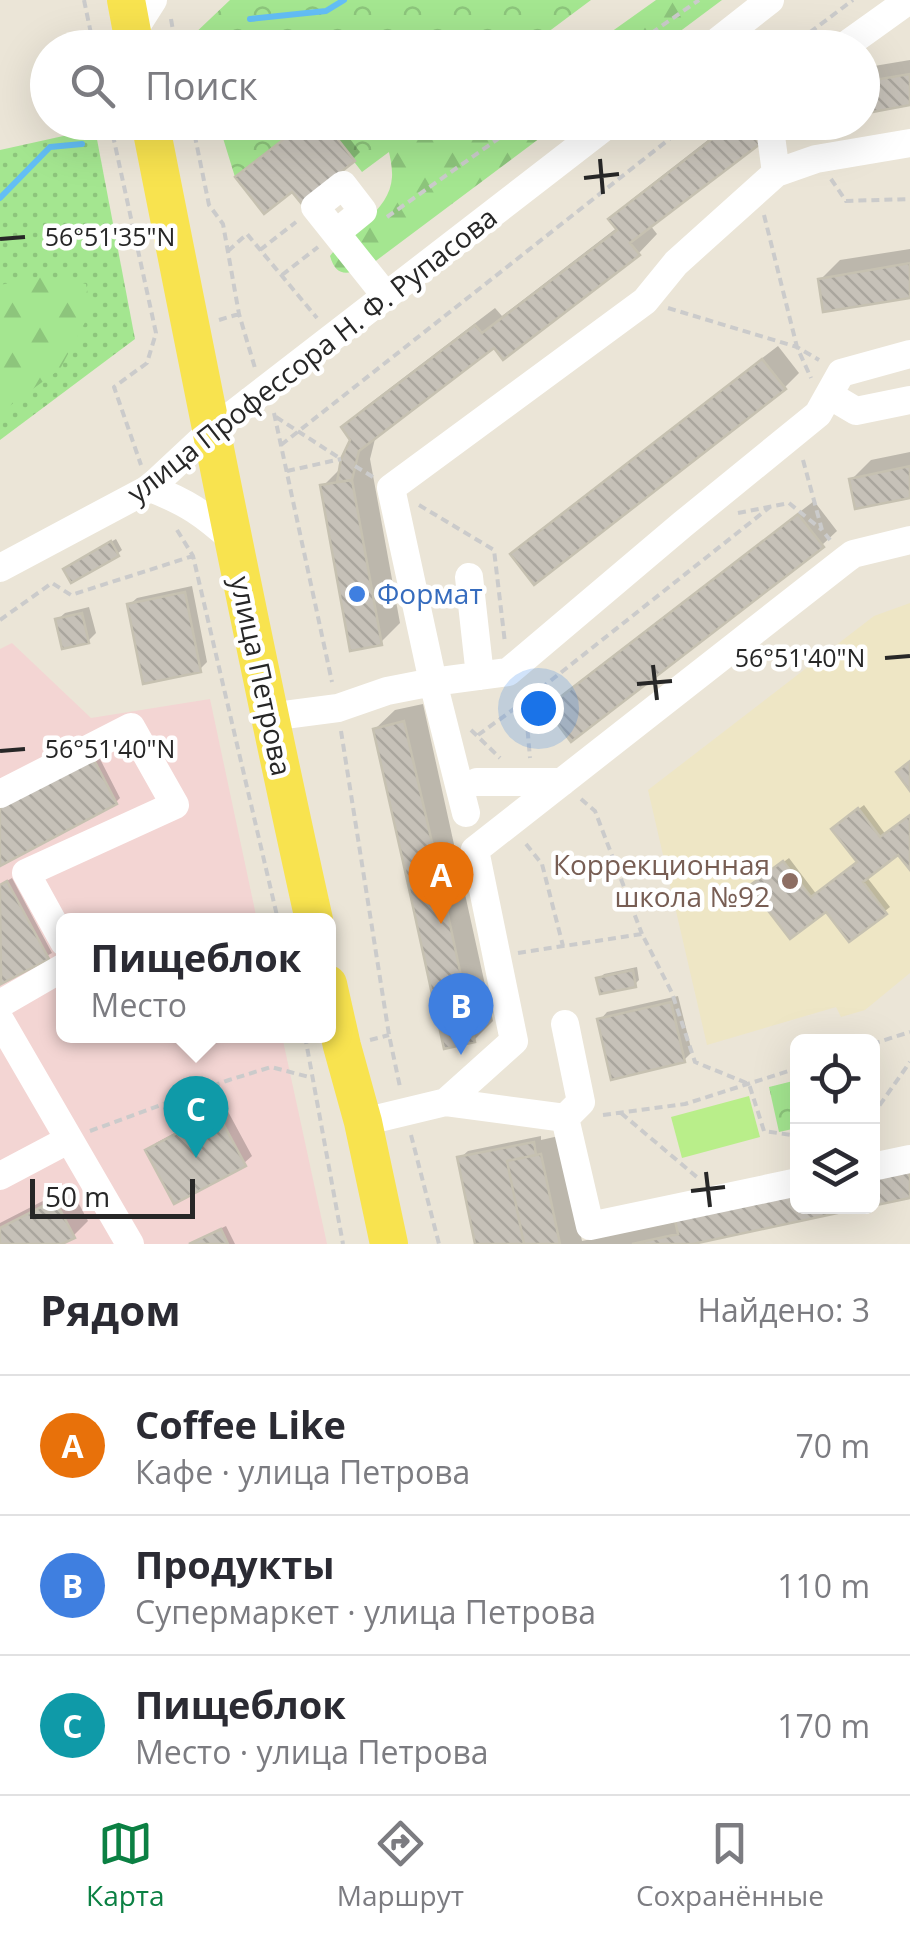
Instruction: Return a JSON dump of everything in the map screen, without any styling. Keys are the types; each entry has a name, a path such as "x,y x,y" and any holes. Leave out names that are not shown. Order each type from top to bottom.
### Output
{"main road":[{"name":"улица Петрова","path":"153,140 268,716 312,913"},
{"path":"336,1016 388,1244"}],"street":[{"path":"732,30 770,0"},
{"path":"867,30 908,0"},
{"path":"131,27 162,8"},
{"name":"улица Профессора Н. Ф. Рупасова","path":"0,568 150,488 210,432 589,140"},
{"path":"767,182 772,140"},
{"path":"466,813 390,488 645,301 676,263 767,182 816,159 910,142"},
{"path":"336,233 363,211 343,185 315,206 336,233 386,296"},
{"path":"268,716 338,708 387,691 436,694 480,676 508,672 818,414 831,391 910,354"},
{"path":"831,391 856,412 910,400"},
{"path":"150,488 204,514 234,540"},
{"path":"446,1102 514,1041 475,850 853,554 910,540"},
{"path":"469,577 480,676"},
{"path":"0,794 131,726 175,805 26,872 56,927"},
{"path":"478,782 562,782"},
{"path":"0,1004 56,972"},
{"path":"0,1020 130,1244"},
{"path":"565,1024 581,1102 565,1118"},
{"path":"362,1122 446,1102 565,1118"},
{"path":"565,1118 590,1226 790,1184"},
{"path":"0,1176 68,1140"},
{"path":"880,1166 910,1160"}],"path":[{"path":"84,0 90,30"},
{"path":"656,30 698,0"},
{"path":"813,30 853,0"},
{"path":"114,140 156,334 147,363 114,387"},
{"path":"196,140 209,205 223,224 239,314 262,391 276,417 338,708 389,1035 439,1244"},
{"path":"363,211 381,221 496,140"},
{"path":"280,445 667,140"},
{"path":"816,159 846,200 910,199"},
{"path":"767,182 796,347 831,391"},
{"path":"260,250 315,206"},
{"path":"282,275 336,233"},
{"path":"228,251 247,234 332,338"},
{"path":"645,301 796,347 831,391"},
{"path":"276,417 341,458 285,471"},
{"path":"796,432 822,530"},
{"path":"735,514 789,503 822,530 845,560"},
{"path":"478,735 770,507"},
{"path":"0,620 52,583 71,596 194,556 276,913"},
{"path":"436,694 528,782"},
{"path":"525,702 528,782"},
{"path":"562,782 595,811 642,934 672,993 696,1062 750,1084"},
{"path":"510,823 542,864 563,946"},
{"path":"496,956 642,934"},
{"path":"880,1041 910,1032"},
{"path":"306,1043 343,1244"},
{"path":"880,1105 910,1062"},
{"path":"68,1140 228,1080 271,1068 313,1078"},
{"path":"565,1118 685,1104 790,1071"},
{"path":"750,1084 764,1131 790,1135"},
{"path":"622,1113 721,1198"}],"shaded area":[{"name":"Коррекционная школа №92","path":"910,603 910,973 865,1010 841,1017 836,1007 707,1045 648,790 874,616"},
{"path":"12,643 91,718 210,699 256,913 56,913 56,1043 284,1043 327,1244 0,1244 0,649"}],"green space":[{"path":"230,0 591,0 551,30 198,30"},
{"path":"656,0 722,0 682,30 614,30"},
{"path":"45,140 97,140 135,339 0,440 0,150"},
{"path":"224,140 284,140 235,177"},
{"path":"337,140 405,140 362,172"},
{"path":"385,140 537,140 373,263 353,272 342,272 330,256 377,211 390,189 391,164"},
{"path":"38,277 86,284 91,311 60,369 0,413 0,285"},
{"path":"790,1082 790,1130 779,1132 769,1087"},
{"path":"749,1096 760,1137 682,1158 671,1117"}],"building":[{"path":"910,74 910,105 880,111 880,79"},
{"path":"283,140 338,140 355,161 301,203 292,192 264,214 235,177"},
{"path":"711,140 757,140 760,144 630,243 640,255 503,360 494,348 359,451 352,480 337,482 350,440 341,427 475,325 482,333 617,230 608,219"},
{"path":"910,263 910,298 823,312 818,279"},
{"path":"762,359 786,389 534,585 510,554"},
{"path":"910,466 910,498 855,509 849,479"},
{"path":"352,480 382,645 350,651 320,485"},
{"path":"798,514 824,547 571,742 546,708"},
{"path":"111,541 119,556 71,583 63,569"},
{"path":"185,592 201,672 143,684 127,604"},
{"path":"82,613 89,643 62,649 55,619"},
{"path":"404,721 440,877 408,884 373,729"},
{"path":"93,758 117,804 0,866 0,807"},
{"path":"910,761 910,791 896,772"},
{"path":"858,808 880,837 910,815 910,870 898,855 863,882 887,914 849,942 826,912 790,939 749,886 783,861 811,897 857,862 831,829"},
{"path":"440,877 475,1042 444,1049 408,884"},
{"path":"7,881 49,959 1,984 0,885"},
{"path":"633,970 636,987 600,994 596,978"},
{"path":"671,1002 685,1062 611,1080 597,1019"},
{"path":"217,1112 246,1166 174,1204 145,1150"},
{"path":"534,1142 536,1155 507,1161 524,1244 475,1244 457,1157"},
{"path":"541,1154 560,1244 524,1244 507,1161"},
{"path":"910,1166 910,1198 880,1204 880,1172"},
{"path":"790,1191 790,1214 833,1214 693,1244 632,1244 678,1234 674,1216"},
{"path":"55,1200 75,1238 62,1244 0,1244 0,1228"},
{"path":"221,1229 228,1244 189,1244"}],"waterway":[{"path":"250,19 326,11 344,0"},
{"path":"0,198 50,147 82,144"}],"place":[{"name":"Формат","path":"357,594"},
{"name":"Коррекционная школа №92","path":"790,881"},
{"name":"Coffee Like","path":"441,924"},
{"name":"Продукты","path":"461,1055"},
{"name":"Пищеблок","path":"196,1158"}]}
